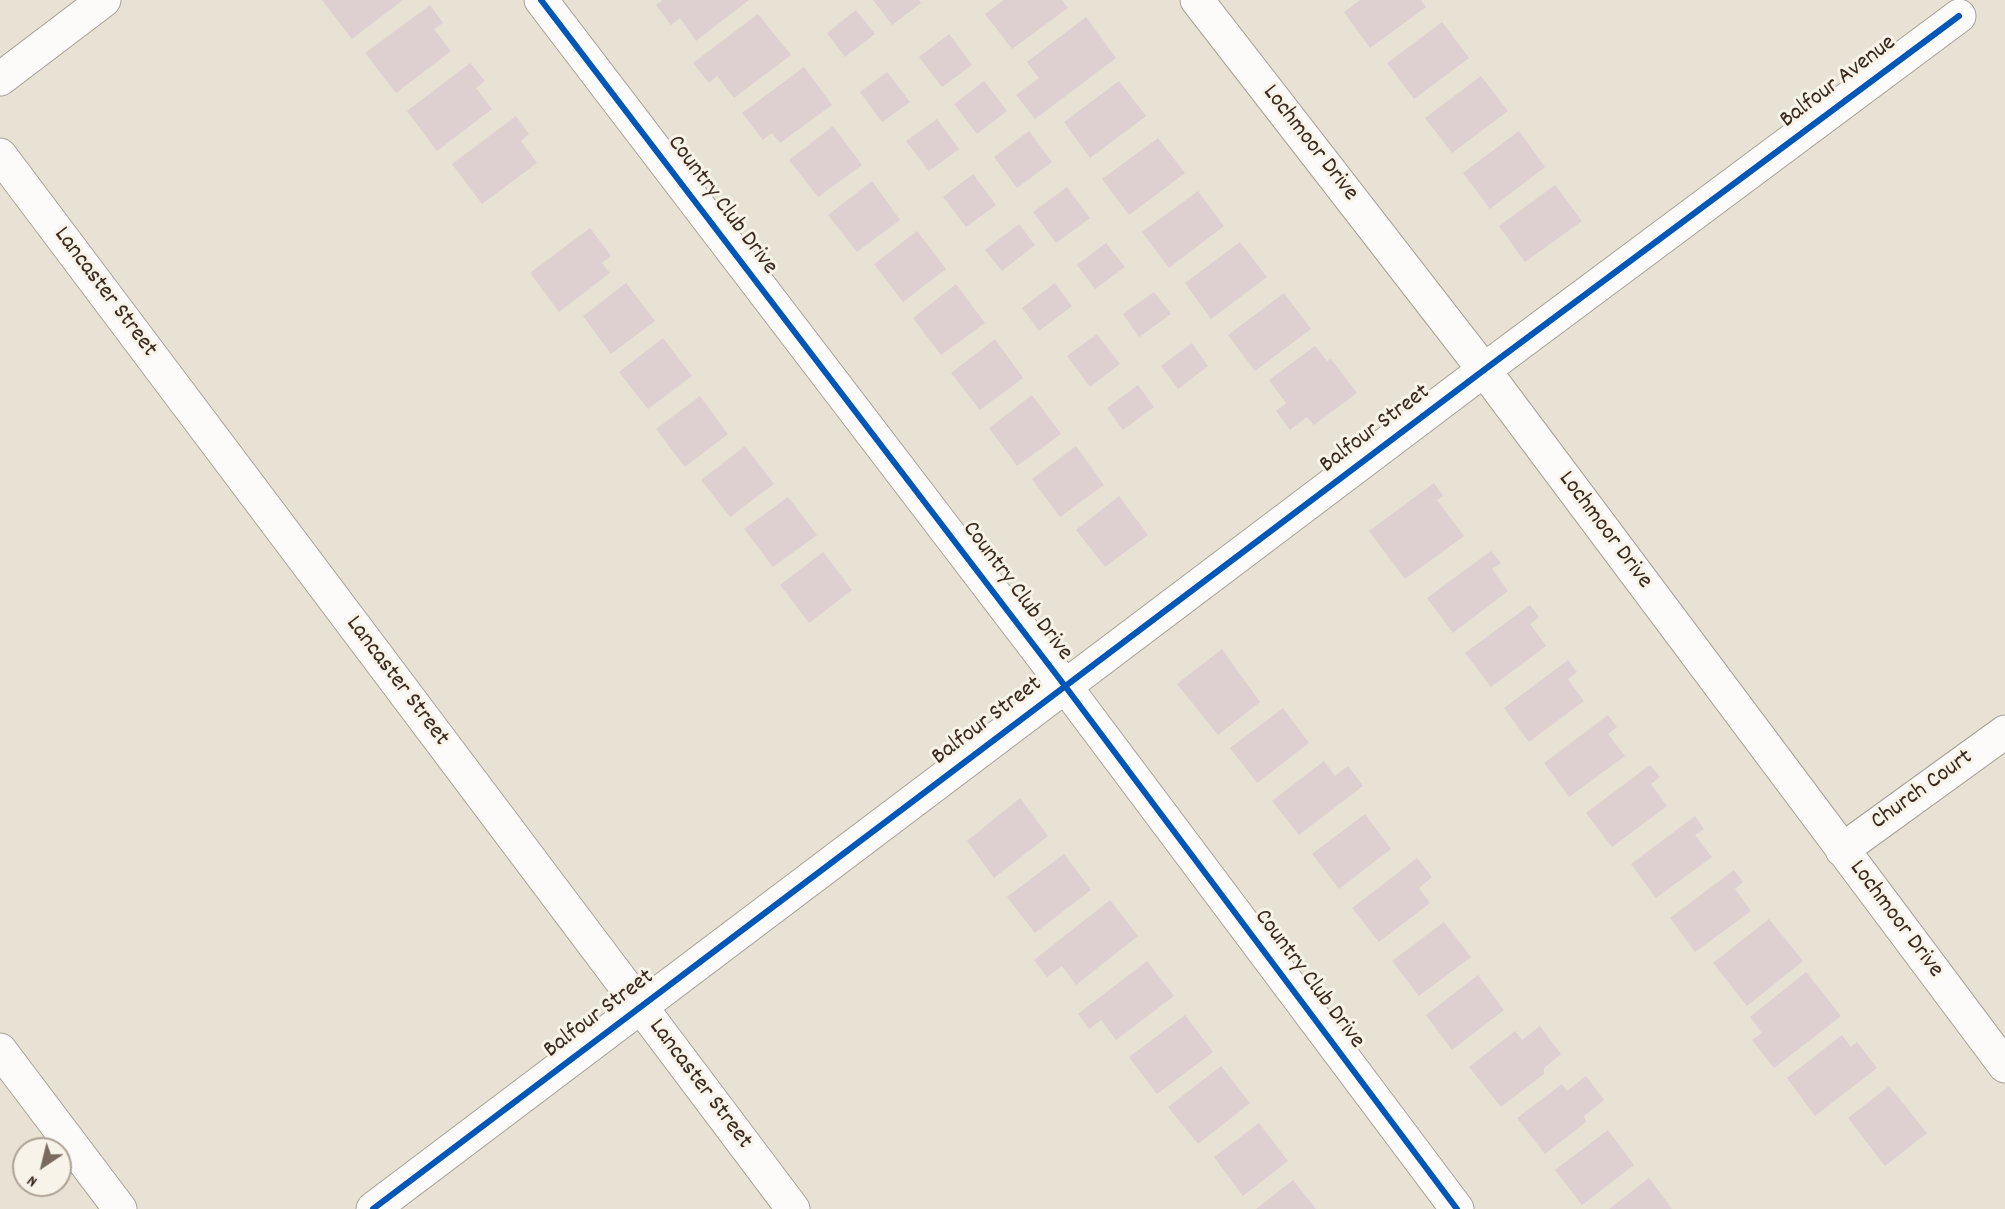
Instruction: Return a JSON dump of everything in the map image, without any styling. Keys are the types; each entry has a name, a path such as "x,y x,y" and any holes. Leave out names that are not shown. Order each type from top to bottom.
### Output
{"street":[{"path":"0,79 104,0"},
{"name":"Country Club Drive","path":"541,0 1065,686 1457,1209"},
{"name":"Lochmoor Drive","path":"1197,0 1484,370 2005,1066"},
{"name":"Balfour Avenue","path":"1741,179 1959,16"},
{"name":"Lancaster Street","path":"0,155 793,1209"},
{"name":"Balfour Street","path":"373,1209 1484,370 1741,179"},
{"name":"Church Court","path":"1842,850 2005,732"},
{"path":"0,1050 120,1209"}],"building":[{"path":"322,0 403,0 352,39"},
{"path":"663,0 749,0 696,41 680,18 671,25 656,5"},
{"path":"873,0 919,0 921,3 892,25"},
{"path":"1004,0 1062,0 1068,8 1012,49 985,14"},
{"path":"1360,0 1421,0 1426,7 1370,48 1344,12"},
{"path":"430,5 443,23 434,29 451,51 396,93 365,53"},
{"path":"856,10 875,34 845,57 827,33"},
{"path":"758,14 791,55 734,98 717,76 709,83 693,63"},
{"path":"1086,17 1116,58 1035,119 1016,95 1039,78 1027,62"},
{"path":"1442,22 1469,58 1414,99 1387,63"},
{"path":"949,34 972,65 942,87 919,57"},
{"path":"470,63 485,81 476,88 492,109 437,151 407,111"},
{"path":"804,67 832,105 780,143 772,133 763,140 742,113"},
{"path":"887,72 910,102 882,122 860,92"},
{"path":"1481,76 1508,111 1452,153 1425,118"},
{"path":"984,81 1007,111 977,134 954,104"},
{"path":"1119,81 1146,116 1090,158 1064,122"},
{"path":"516,116 529,134 521,141 537,163 482,204 452,164"},
{"path":"937,119 959,149 929,171 906,141"},
{"path":"833,126 862,165 818,197 789,160"},
{"path":"1029,131 1052,162 1017,188 994,157"},
{"path":"1519,131 1545,167 1490,209 1463,173"},
{"path":"1158,138 1185,173 1129,215 1102,179"},
{"path":"973,174 996,205 966,227 943,197"},
{"path":"872,181 900,220 857,252 828,215"},
{"path":"1555,185 1582,221 1525,262 1499,226"},
{"path":"1067,187 1090,218 1056,243 1033,212"},
{"path":"1198,191 1224,226 1169,268 1142,232"},
{"path":"1019,224 1035,245 1002,271 985,250"},
{"path":"590,228 611,256 602,263 610,273 559,312 530,273"},
{"path":"917,231 946,269 903,302 874,264"},
{"path":"1240,242 1267,277 1211,319 1185,283"},
{"path":"1106,243 1125,267 1095,289 1077,265"},
{"path":"626,283 655,321 611,354 583,316"},
{"path":"1055,283 1072,306 1039,331 1022,308"},
{"path":"956,284 985,323 941,355 913,318"},
{"path":"1154,292 1171,314 1139,337 1123,314"},
{"path":"1284,293 1311,329 1255,371 1228,335"},
{"path":"1097,334 1120,364 1090,387 1067,356"},
{"path":"663,338 692,376 648,409 619,372"},
{"path":"995,339 1023,378 980,410 951,373"},
{"path":"1192,343 1208,366 1178,389 1161,366"},
{"path":"1315,346 1327,361 1331,359 1357,393 1314,425 1307,417 1290,430 1276,411 1286,403 1269,380"},
{"path":"1138,385 1154,407 1123,430 1107,408"},
{"path":"1032,395 1061,434 1017,466 989,428"},
{"path":"700,396 728,434 685,467 656,429"},
{"path":"745,446 774,484 730,517 701,480"},
{"path":"1076,446 1104,485 1060,517 1032,479"},
{"path":"1434,483 1443,496 1437,500 1464,536 1405,579 1369,531"},
{"path":"1119,496 1148,535 1105,567 1076,530"},
{"path":"788,497 817,535 773,567 744,529"},
{"path":"1491,551 1501,563 1492,569 1508,591 1453,633 1427,598"},
{"path":"823,552 852,590 809,623 780,585"},
{"path":"1530,605 1539,617 1530,624 1546,646 1491,687 1465,653"},
{"path":"1222,649 1260,702 1218,735 1177,684"},
{"path":"1568,660 1577,672 1568,679 1584,701 1529,742 1504,708"},
{"path":"1283,708 1309,743 1257,783 1230,748"},
{"path":"1608,715 1617,727 1608,734 1625,756 1569,797 1544,763"},
{"path":"1324,761 1335,776 1348,766 1363,786 1299,835 1272,801"},
{"path":"1650,765 1660,777 1651,784 1667,806 1612,847 1586,813"},
{"path":"1020,798 1048,836 994,878 967,841"},
{"path":"1365,814 1391,849 1339,889 1312,854"},
{"path":"1695,816 1704,829 1695,835 1712,857 1656,898 1631,864"},
{"path":"1064,854 1091,890 1035,933 1007,897"},
{"path":"1417,858 1432,877 1419,888 1430,903 1379,942 1352,908"},
{"path":"1734,870 1743,882 1735,889 1751,911 1695,952 1670,918"},
{"path":"1110,900 1138,936 1076,985 1062,966 1047,977 1034,960"},
{"path":"1769,919 1803,961 1747,1006 1713,963"},
{"path":"1444,922 1471,957 1419,996 1392,961"},
{"path":"1147,961 1174,996 1116,1040 1101,1020 1089,1029 1078,1014"},
{"path":"1806,972 1841,1016 1774,1068 1752,1040 1762,1033 1750,1017"},
{"path":"1478,975 1504,1010 1452,1050 1426,1015"},
{"path":"1185,1015 1213,1052 1157,1094 1129,1057"},
{"path":"1540,1026 1561,1054 1544,1068 1544,1074 1501,1107 1469,1067 1515,1031 1522,1040"},
{"path":"1842,1035 1851,1047 1857,1042 1877,1068 1815,1116 1787,1078"},
{"path":"1221,1066 1250,1103 1198,1144 1168,1107"},
{"path":"1586,1076 1604,1100 1584,1116 1586,1122 1545,1154 1517,1118 1562,1084 1567,1091"},
{"path":"1889,1086 1927,1133 1885,1166 1848,1118"},
{"path":"1259,1123 1288,1161 1243,1196 1214,1157"},
{"path":"1608,1130 1634,1165 1582,1205 1555,1170"},
{"path":"1649,1178 1672,1209 1609,1209"},
{"path":"1293,1180 1316,1209 1256,1209"}],"cycle path":[{"path":"541,0 1065,686 1457,1209"},
{"path":"373,1209 1484,370 1959,16"}]}
